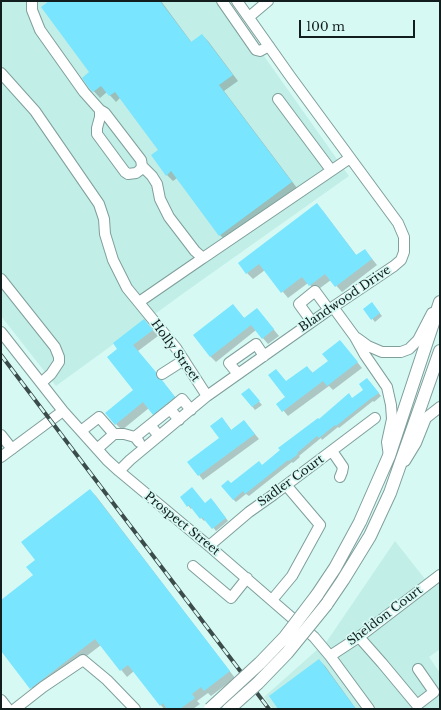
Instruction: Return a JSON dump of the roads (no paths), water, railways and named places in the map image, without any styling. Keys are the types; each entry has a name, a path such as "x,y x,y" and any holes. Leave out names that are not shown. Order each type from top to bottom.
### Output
{"main road":[{"path":"210,709 260,663 285,637 317,595 335,568 360,522 389,456 440,302"},
{"path":"229,709 258,683 287,653 326,605 370,536 390,493 440,351"}],"street":[{"path":"32,1 32,10 40,30 84,92 100,110 105,113 141,160 142,166 152,176 157,184 160,199 168,218 195,251 203,258"},
{"path":"222,1 256,50 260,51 269,46"},
{"name":"Blandwood Drive","path":"118,471 207,396 331,308 394,266 401,260 404,252 404,236 398,223 237,1"},
{"path":"249,17 268,1"},
{"name":"Holly Street","path":"1,73 35,111 99,204 104,219 105,234 113,260 127,288 176,348 207,396"},
{"path":"278,99 331,170"},
{"path":"100,110 97,128 98,134 117,163 128,174 136,173 142,166"},
{"path":"140,304 203,258 350,158"},
{"path":"1,279 55,347 59,357 59,362 51,374 41,383"},
{"path":"312,322 299,304 315,292 331,308 355,337 365,355 387,387 391,404 392,419 387,442 389,456"},
{"path":"355,337 368,346 382,352 401,352 409,349 418,340 440,297"},
{"name":"Prospect Street","path":"1,332 62,411 118,471 247,578 314,637 369,709"},
{"path":"238,374 229,363 256,344 264,356"},
{"path":"162,374 184,360"},
{"path":"135,437 182,399 191,410"},
{"path":"396,475 416,443 426,418 440,407"},
{"path":"170,409 179,420"},
{"path":"1,457 62,411"},
{"path":"81,431 99,417 114,434"},
{"name":"Sadler Court","path":"209,546 249,512 375,418"},
{"path":"150,425 159,436"},
{"path":"97,449 114,434 124,434 135,437 144,448"},
{"path":"1,435 12,449"},
{"path":"332,451 343,466 340,477"},
{"path":"272,600 292,576 320,526 286,485"},
{"path":"193,566 231,598 247,578"},
{"name":"Sheldon Court","path":"330,656 358,638 440,575"},
{"path":"358,638 382,663 417,705 434,692 418,669"},
{"path":"15,709 43,687 83,660 107,680 135,709"},
{"path":"1,700 8,709"}],"railway":[{"path":"1,355 269,709"}]}
